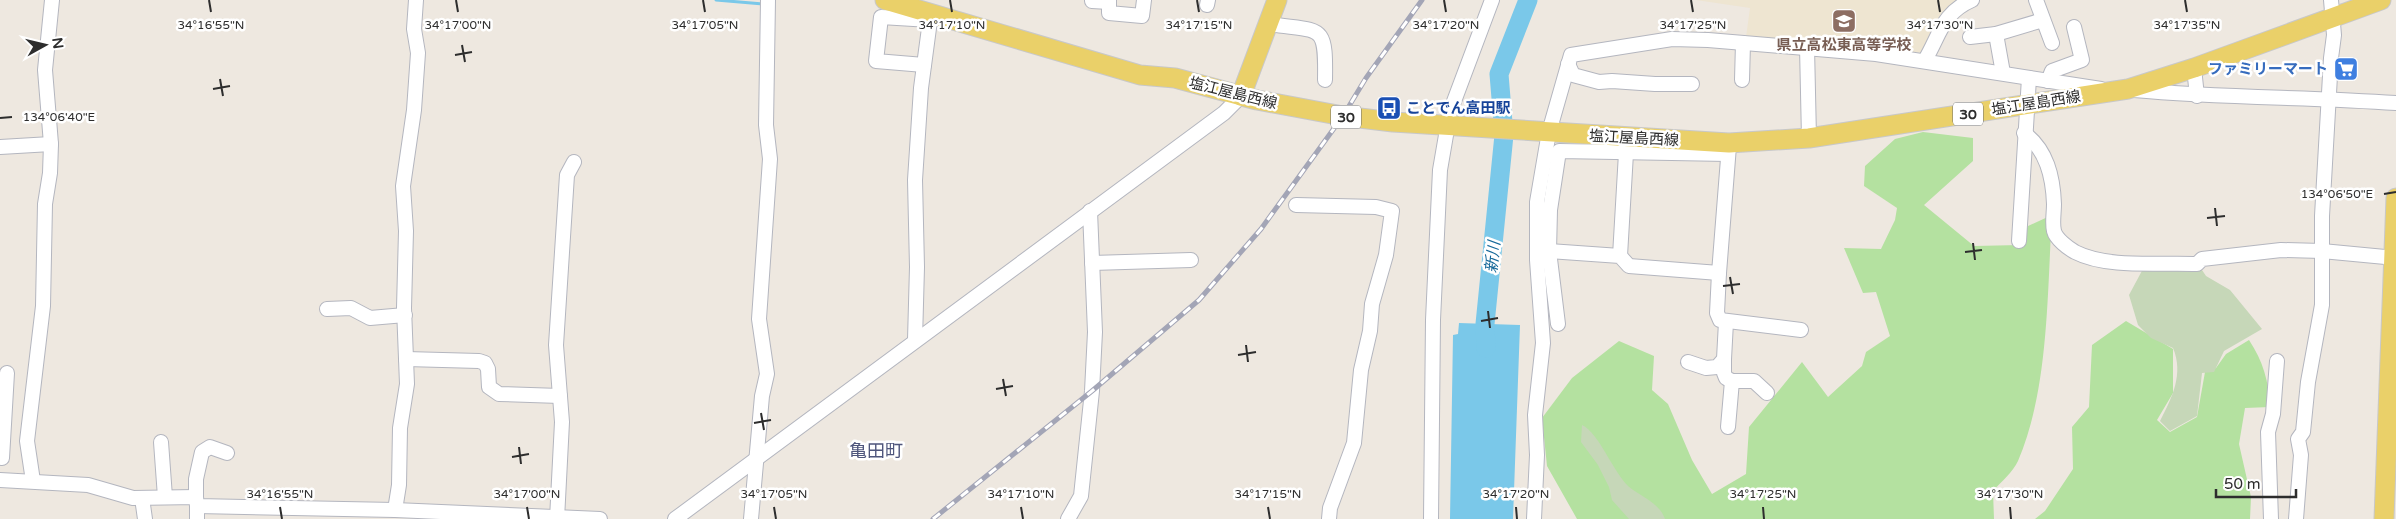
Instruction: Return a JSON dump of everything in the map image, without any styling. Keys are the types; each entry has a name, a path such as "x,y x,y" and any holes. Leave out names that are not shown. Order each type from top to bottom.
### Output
{"main road":[{"name":"塩江屋島西線","path":"885,0 930,16 1130,72 1175,78 1240,96 1343,116 1450,127 1545,132 1729,148 1809,138 2121,90 2194,68 2332,9 2381,0"},
{"path":"1240,96 1277,0"},
{"path":"2384,519 2392,451 2396,198"}],"street":[{"path":"33,482 27,441 40,337 44,204 50,173 51,144 45,70 52,0"},
{"path":"395,510 399,485 400,428 407,384 405,315 406,231 403,186 418,53 414,29 416,0"},
{"path":"751,519 762,396 767,374 759,319 770,160 766,125 768,0"},
{"path":"1092,0 1109,1 1109,13 1142,16 1144,0"},
{"path":"1431,519 1433,320 1440,170 1450,127 1450,112 1467,60 1492,0"},
{"path":"1925,60 1935,42 1937,32 1946,19 1960,6 1972,0"},
{"path":"2036,0 2052,43"},
{"path":"2296,519 2302,455 2298,439 2304,425 2308,382 2322,305 2322,251 2334,35 2332,9"},
{"path":"915,340 917,267 915,180 924,65 930,16 881,16 876,61 924,65"},
{"path":"1970,36 1996,34 2043,20"},
{"path":"1269,24 1316,31 1322,37 1325,46 1325,80"},
{"path":"2048,81 2052,71 2082,60 2074,27"},
{"path":"1996,34 2003,73"},
{"path":"1534,519 1537,456 1535,415 1543,343 1536,234 1545,132 1571,55 1672,39 1743,43 1807,47 1925,60 2028,78 2121,90 2197,96 2329,98 2396,103"},
{"path":"1742,80 1743,43"},
{"path":"1807,47 1809,138"},
{"path":"1568,64 1574,75 1599,82 1612,80 1655,84 1692,84"},
{"path":"2194,68 2197,96"},
{"path":"2019,241 2028,78"},
{"path":"674,519 1224,113 1240,96"},
{"path":"2024,133 2031,138 2046,161 2053,180 2054,232 2065,245 2076,253 2099,259 2132,263 2197,264 2202,259 2281,250 2383,255 2395,258"},
{"path":"0,147 51,144"},
{"path":"1558,324 1549,251 1550,210 1558,150 1626,152 1729,148 1719,273 1717,312 1720,320 1801,330"},
{"path":"1620,256 1626,152"},
{"path":"558,518 562,422 556,346 567,175 574,162"},
{"path":"1296,205 1376,207 1392,211 1386,255 1372,304 1370,331 1361,370 1354,443 1330,508 1328,519"},
{"path":"1068,519 1081,496 1086,462 1095,332 1090,211"},
{"path":"1549,251 1620,256 1629,266 1719,273"},
{"path":"1092,263 1191,260"},
{"path":"327,309 351,308 370,318 405,315"},
{"path":"1726,322 1724,359 1726,378 1732,381 1754,381 1766,392"},
{"path":"406,359 479,361 485,363 488,369 489,387 499,394 560,396"},
{"path":"1688,362 1706,368 1717,368 1724,359"},
{"path":"2271,519 2268,432 2273,414 2277,361"},
{"path":"2,458 3,390 7,373"},
{"path":"1728,427 1732,381"},
{"path":"161,442 166,497"},
{"path":"196,507 196,479 202,452 210,447 227,454"},
{"path":"0,480 88,485 133,498 166,497 196,507 353,514 395,510 600,519"},
{"path":"142,498 145,519"},
{"path":"1425,519 1425,506 1431,501"}],"shaded area":[{"name":"県立高松東高等学校","path":"1696,0 1967,0 1923,53 1746,37 1750,8"}],"green space":[{"path":"1923,132 1973,138 1973,161 1924,205 1974,246 2020,245 2028,226 2052,215 2045,340 2036,403 2018,461 2010,473 1993,491 1994,519 1577,519 1547,466 1542,418 1572,378 1619,341 1654,356 1652,390 1668,404 1692,460 1712,494 1746,474 1749,427 1802,362 1828,397 1862,366 1866,352 1890,336 1876,292 1863,293 1844,248 1881,249 1895,220 1897,208 1864,186 1865,166 1895,139"},
{"path":"2144,267 2200,267 2206,276 2230,290 2262,329 2224,351 2214,372 2202,373 2197,416 2170,431 2160,421 2169,404 2177,376 2176,358 2173,348 2151,338 2138,325 2129,295"},
{"path":"2126,321 2173,349 2173,393 2157,420 2170,432 2197,417 2205,372 2216,368 2226,354 2249,340 2264,372 2270,407 2245,408 2239,444 2251,497 2250,519 2035,519 2045,511 2073,469 2072,427 2089,407 2092,345"},
{"path":"1582,425 1594,436 1628,486 1659,508 1665,519 1629,519 1612,500 1609,487 1598,465 1581,442"}],"water":[{"path":"1526,0 1532,0 1515,37 1509,59 1505,51"},
{"path":"1459,323 1520,325 1513,519 1450,519 1453,335 1458,334"}],"waterway":[{"path":"716,0 763,4 763,2"},
{"name":"新川","path":"1486,348 1485,324 1504,135 1499,74 1528,0"}],"railway":[{"path":"933,519 1092,391 1199,300 1261,229 1343,116 1366,78 1422,0"}],"place":[{"name":"県立高松東高等学校","path":"1844,21"},
{"name":"ファミリーマート","path":"2346,69"},
{"name":"ことでん高田駅","path":"1389,108"}],"district":[{"name":"亀田町","path":"876,451"}]}
